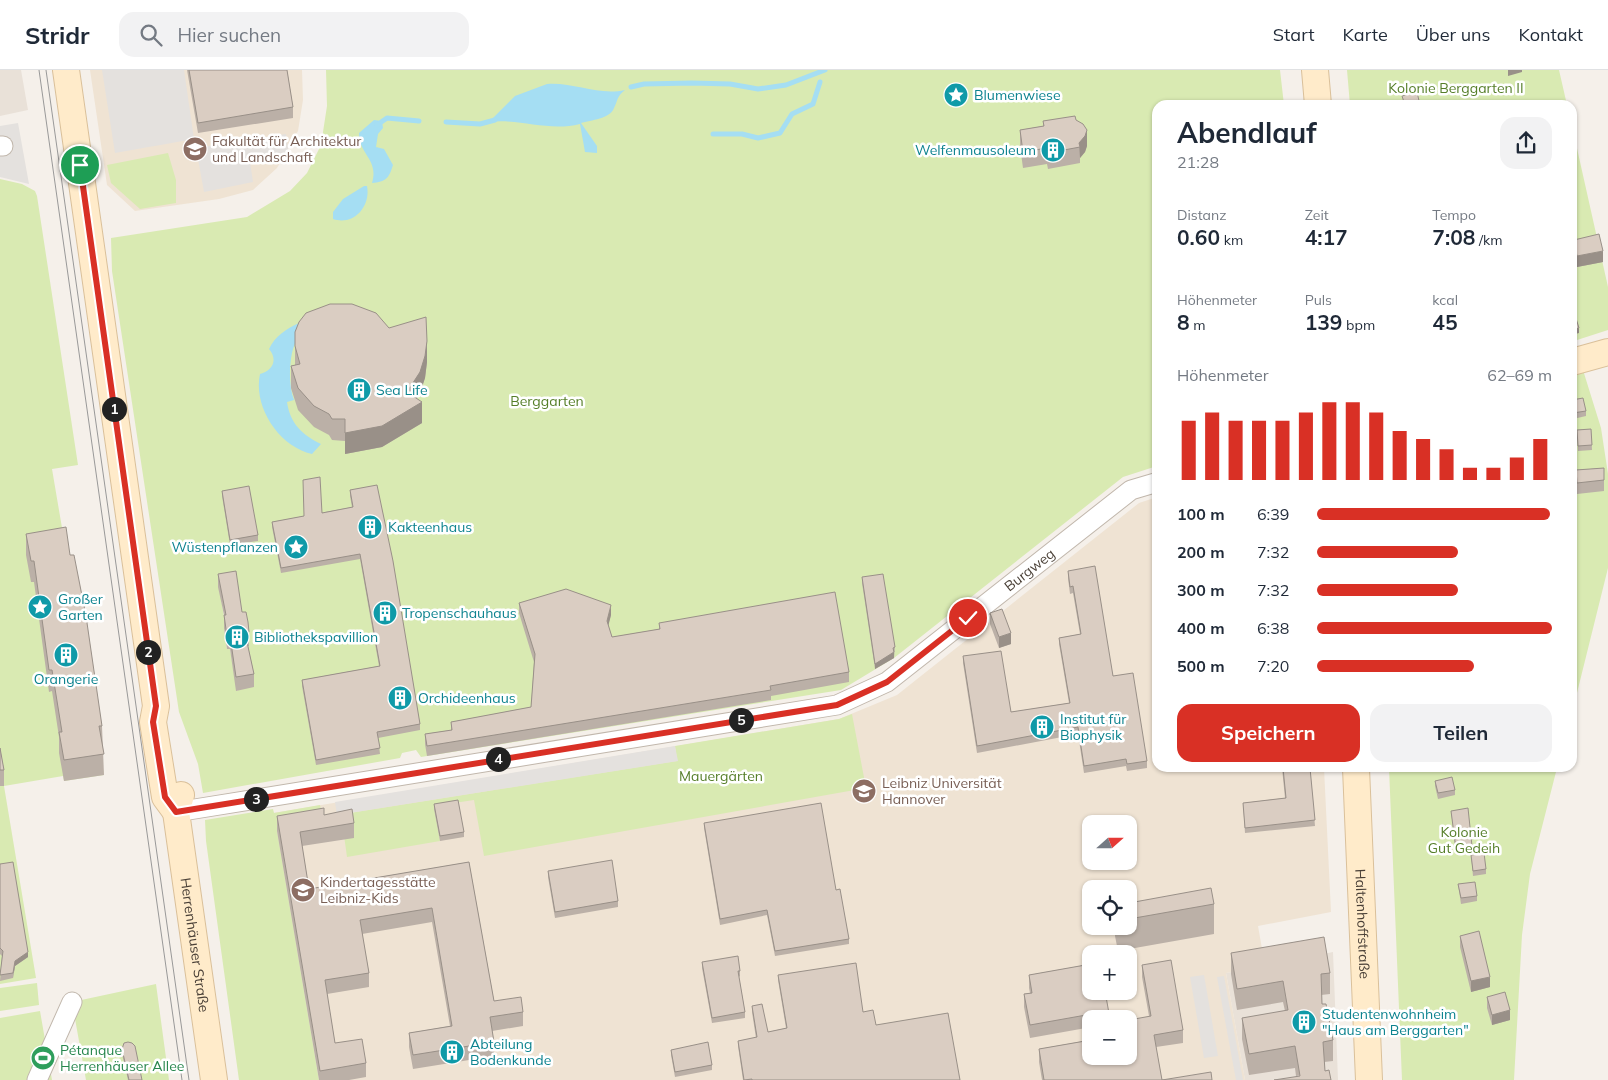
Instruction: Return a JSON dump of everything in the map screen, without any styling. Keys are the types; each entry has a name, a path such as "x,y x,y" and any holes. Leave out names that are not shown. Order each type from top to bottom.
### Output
{"street":[{"name":"Herrenhäuser Straße","path":"66,70 156,706 163,720 180,778 182,797 176,812 214,1080"},
{"path":"1315,70 1318,100"},
{"path":"1577,361 1608,352"},
{"name":"Burgweg","path":"176,812 837,705 887,682 1131,490 1152,484"},
{"name":"Haltenhoffstraße","path":"1356,772 1369,1080"},
{"path":"37,1080 72,1002"}],"shaded area":[{"path":"0,70 21,70 28,110 0,116"},
{"name":"Fakultät für Architektur und Landschaft","path":"90,70 302,70 303,100 298,131 277,168 253,190 219,199 135,211 107,185"},
{"path":"102,70 184,70 194,139 115,153"},
{"path":"18,123 29,184 0,177 0,126"},
{"path":"286,134 289,155 250,162 253,182 204,192 196,148"},
{"name":"Leibniz Universität Hannover","path":"1152,499 1152,772 1324,772 1331,912 1258,926 1265,966 1226,973 1245,1080 319,1080 273,813 839,719 897,695 1139,503"},
{"path":"675,746 678,761 337,815 335,802"},
{"name":"Studentenwohnheim \"Haus am Berggarten\"","path":"1333,952 1338,1080 1245,1080 1226,973"},
{"path":"1204,975 1218,1056 1204,1058 1190,977"},
{"path":"1224,976 1243,1080 1236,1080 1217,977"}],"green space":[{"name":"Berggarten","path":"326,70 1280,70 1283,100 1152,100 1152,468 1123,477 894,658 841,690 421,757 416,750 402,753 400,758 203,793 198,764 179,712 112,271 111,238 247,217 290,191 307,173 321,145 327,106","holes":["219,587 246,625 248,635 245,646 251,675 237,691 230,649 227,649 224,629 226,628"]},
{"name":"Kolonie Berggarten II","path":"1347,70 1559,70 1566,100 1350,100"},
{"path":"1577,148 1608,287 1608,330 1577,340"},
{"path":"168,153 176,180 176,203 140,209 111,183 107,165"},
{"name":"Großer Garten","path":"0,179 22,184 35,191 37,196 78,465 52,469 104,775 64,781 63,776 4,786 36,978 0,984"},
{"path":"1577,351 1601,428 1608,474 1608,568 1577,693"},
{"name":"Mauergärten","path":"852,714 866,788 484,856 474,800 434,806 440,841 347,857 342,821 337,815 677,761 675,746 839,719"},
{"name":"Kolonie Gut Gedeih","path":"1389,772 1556,772 1530,874 1522,935 1514,1080 1402,1080"},
{"path":"320,805 324,823 277,831 319,1080 239,1080 206,841 205,820 273,809 274,813"},
{"path":"37,983 39,1005 0,1011 0,988"},
{"path":"156,984 169,1080 86,1080 72,1002"},
{"path":"40,1011 52,1080 0,1080 0,1018"}],"water":[{"path":"547,84 605,91 625,90 619,96 609,115 581,123 597,146 597,153 585,152 580,124 545,126 500,121 489,122 515,96"},
{"path":"374,120 382,121 383,128 378,134 376,147 384,149 393,165 386,178 381,182 372,183 373,168 362,147 359,133"},
{"path":"367,186 368,193 364,207 359,213 348,220 333,219 333,212 343,199"},
{"path":"299,323 290,364 290,383 294,400 287,402 291,416 298,428 308,437 321,444 312,454 300,450 279,434 264,411 260,399 260,374 268,370 274,361 269,349 271,344 281,333"}],"building":[{"path":"189,70 287,70 293,107 198,123"},
{"path":"1417,92 1419,100 1403,100 1402,96"},
{"path":"1075,116 1076,120 1083,124 1087,130 1079,143 1080,147 1048,153 1047,148 1023,152 1020,130 1044,126 1043,121"},
{"path":"1599,234 1603,251 1577,256 1577,239"},
{"name":"Sea Life","path":"330,304 352,304 376,313 389,328 426,317 427,341 425,356 420,372 407,392 422,402 382,426 345,433 345,419 332,419 329,414 314,406 298,388 291,366 300,364 295,346 295,332 299,322 306,313"},
{"path":"1583,398 1586,411 1577,412 1577,399"},
{"path":"1591,429 1592,445 1578,446 1577,430"},
{"path":"1604,468 1604,480 1577,483 1577,470"},
{"path":"320,477 322,513 353,507 350,490 377,485 393,561 420,724 377,732 380,748 316,760 302,680 380,666 360,554 281,568 272,522 304,516 303,480"},
{"path":"249,486 258,535 230,540 222,491"},
{"name":"Orangerie","path":"66,527 70,555 74,555 86,616 102,726 99,726 104,754 64,760 59,732 62,732 52,670 49,670 34,561 31,561 26,534"},
{"path":"1095,566 1113,676 1133,673 1147,761 1127,764 1126,759 1084,766 1078,727 977,746 963,656 1001,651 1011,712 1070,703 1059,638 1081,634 1073,586 1070,587 1068,571"},
{"name":"Bibliothekspavillion","path":"236,571 242,612 246,612 248,622 249,632 245,633 254,674 236,677 230,636 227,636 224,615 226,615 218,574"},
{"path":"883,574 895,647 893,648 894,652 875,664 862,577"},
{"path":"566,589 611,605 607,621 612,637 660,629 659,623 835,592 849,672 770,686 771,690 427,746 425,734 452,730 451,722 531,707 535,654 519,603"},
{"path":"1002,609 1011,633 999,637 990,613"},
{"path":"0,748 4,770 0,770"},
{"path":"1283,772 1310,772 1315,820 1245,828 1243,803 1286,798"},
{"path":"1452,777 1455,790 1438,793 1435,781"},
{"path":"458,800 464,832 440,836 434,804"},
{"path":"821,803 836,890 840,889 849,939 775,951 767,910 720,919 704,823"},
{"path":"324,808 324,815 352,809 354,823 300,832 309,889 469,862 494,1001 521,997 523,1012 490,1017 494,1042 413,1055 409,1033 452,1026 432,908 360,920 369,973 325,980 335,1043 362,1039 366,1063 320,1071 277,816"},
{"path":"1468,808 1472,846 1456,849 1451,811"},
{"path":"1484,853 1486,869 1473,871 1471,855"},
{"path":"612,860 618,901 555,912 548,871"},
{"path":"13,862 28,952 15,961 13,973 0,975 3,951 0,948 0,864"},
{"path":"1475,882 1477,896 1461,898 1458,884"},
{"path":"1211,888 1214,904 1137,918 1137,902"},
{"path":"1479,931 1490,977 1471,981 1460,936"},
{"name":"Studentenwohnheim \"Haus am Berggarten\"","path":"1324,937 1330,973 1321,974 1322,1004 1326,1004 1333,1040 1323,1042 1325,1071 1329,1070 1331,1080 1274,1080 1300,1076 1295,1046 1249,1054 1242,1018 1288,1010 1283,981 1237,989 1231,953"},
{"path":"738,956 740,971 738,971 745,1012 712,1018 702,962"},
{"path":"1171,960 1183,1030 1154,1035 1162,1080 1044,1080 1039,1049 1082,1042 1082,1065 1137,1065 1137,1019 1151,1016 1142,965"},
{"path":"856,963 863,1012 873,1010 876,1025 948,1013 960,1080 744,1080 738,1041 757,1037 752,1006 762,1004 768,1032 787,1028 778,975"},
{"path":"1082,966 1082,1000 1107,1000 1108,1010 1082,1010 1082,1016 1030,1025 1024,994 1032,993 1029,975"},
{"path":"1505,992 1510,1010 1492,1015 1487,997"},
{"path":"128,1042 135,1046 142,1080 129,1080 122,1049 124,1043"},
{"path":"708,1042 712,1065 675,1072 671,1050"},
{"path":"1211,1072 1212,1080 1162,1080"}],"waterway":[{"path":"631,87 644,84 692,83 730,84 758,89 786,85 825,70"},
{"path":"713,134 742,134 758,138 780,133 792,114 813,104 820,82"},
{"path":"377,125 387,118 419,121"},
{"path":"446,122 480,124 495,120"}],"tram line":[{"path":"39,70 182,1080"},
{"path":"46,70 189,1080"}],"place":[{"name":"Blumenwiese","path":"956,95"},
{"name":"Fakultät für Architektur und Landschaft","path":"195,149"},
{"name":"Welfenmausoleum","path":"1053,150"},
{"name":"Sea Life","path":"359,390"},
{"name":"Kakteenhaus","path":"370,527"},
{"name":"Wüstenpflanzen","path":"296,547"},
{"name":"Großer Garten","path":"40,607"},
{"name":"Tropenschauhaus","path":"385,613"},
{"name":"Bibliothekspavillion","path":"237,637"},
{"name":"Orangerie","path":"66,655"},
{"name":"Orchideenhaus","path":"400,698"},
{"name":"Institut für Biophysik","path":"1042,727"},
{"name":"Leibniz Universität Hannover","path":"864,791"},
{"name":"Kindertagesstätte Leibniz-Kids","path":"303,890"},
{"name":"Studentenwohnheim \"Haus am Berggarten\"","path":"1304,1022"},
{"name":"Abteilung Bodenkunde","path":"452,1052"},
{"name":"Pétanque Herrenhäuser Allee","path":"43,1058"}],"route":[{"path":"80,165 156,706 153,722 165,797 176,812 837,705 887,682 968,618"}]}
